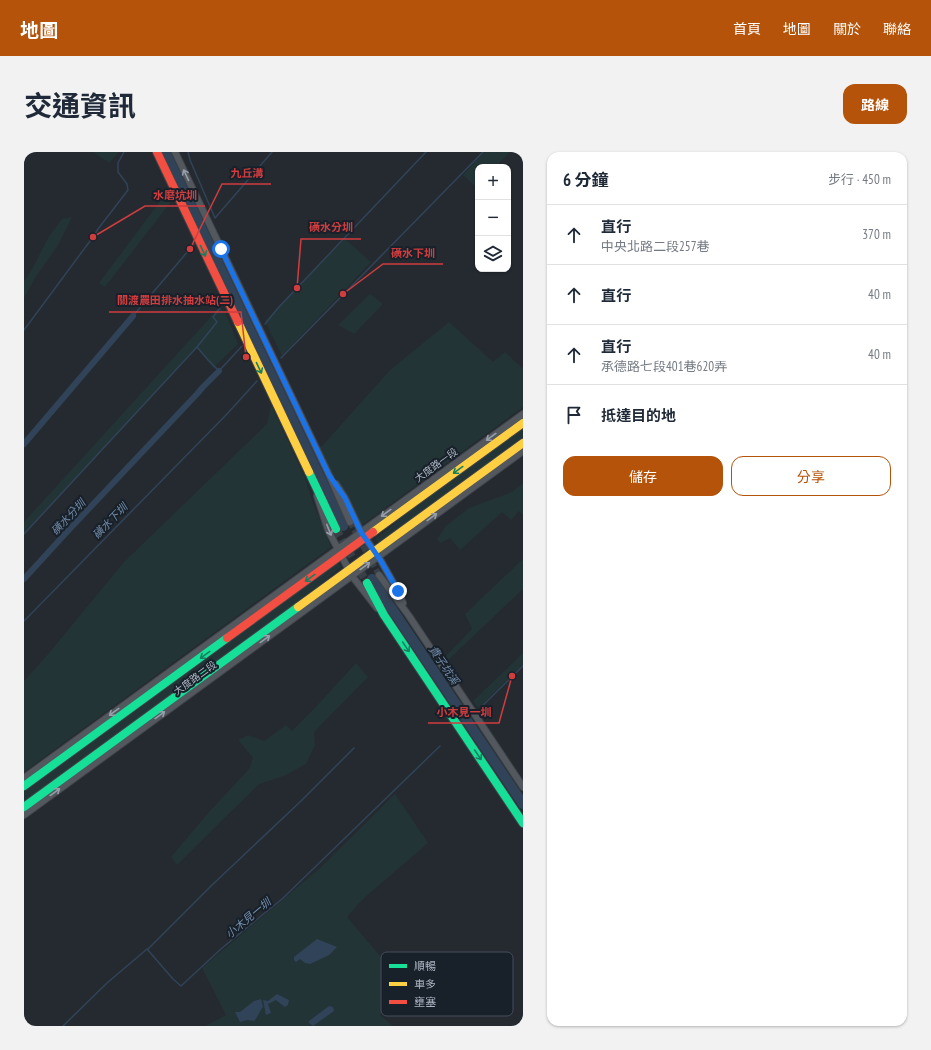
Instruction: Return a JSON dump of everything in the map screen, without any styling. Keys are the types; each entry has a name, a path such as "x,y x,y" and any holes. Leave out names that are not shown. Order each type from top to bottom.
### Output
{"main road":[{"path":"156,152 336,529"},
{"name":"大度路一段","path":"363,535 523,422"},
{"path":"352,575 523,442"},
{"name":"大度路二段","path":"24,786 363,535"},
{"name":"大度路二段","path":"24,807 352,575"},
{"path":"367,583 384,615 523,822"}],"street":[{"path":"175,152 350,522"},
{"name":"大度路一段","path":"363,535 523,414"},
{"path":"378,556 523,451"},
{"path":"329,475 345,498 363,535 378,556 398,591 409,616"},
{"path":"314,483 328,530 352,575 384,615"},
{"name":"大度路二段","path":"24,778 340,552"},
{"name":"大度路二段","path":"24,815 352,575"},
{"path":"379,575 409,616 523,787"}],"shaded area":[{"path":"93,152 119,152 109,163"},
{"path":"484,152 510,152 498,164 475,164 475,186 463,175"},
{"path":"167,192 170,203 105,287 99,283"},
{"path":"72,217 58,245 35,278 24,298 24,281 31,271 48,238 62,219"},
{"path":"345,239 371,262 282,356 265,321"},
{"path":"370,294 383,304 354,334 338,325"},
{"path":"218,307 225,312 238,344 213,368 198,347 24,534 24,522 208,320"},
{"path":"449,322 493,362 505,352 523,369 523,407 361,526 340,493 318,448 323,445 390,370"},
{"path":"271,405 305,478 313,503 331,547 24,772 24,681 124,562 267,424"},
{"path":"523,427 523,437 378,543 375,538 386,531 406,513"},
{"path":"523,483 523,515 519,511 511,520 502,512 460,550 450,538 440,543 437,539 446,526 469,508 512,492"},
{"path":"523,559 523,589 447,661 444,658 472,629 465,614"},
{"path":"338,563 341,567 314,590 24,802 24,792"},
{"path":"523,653 523,665 478,708 473,701"},
{"path":"356,663 368,677 314,732 315,745 306,764 286,775 259,784 177,865 171,857 209,812 249,769 253,758 238,740 248,735 264,741 286,725 292,731"},
{"path":"395,794 428,843 363,899 347,917 381,957 380,1015 393,1026 205,1026 226,1015 202,968 319,869"}],"water":[{"path":"317,939 337,947 329,955 310,964 305,963 300,959 296,962 294,960 294,957"},
{"path":"277,994 289,1000 288,1005 285,1007 276,1000 268,1004 271,1013 266,1015 263,1000 268,1001"},
{"path":"261,999 263,1007 257,1018 254,1021 247,1020 240,1022 235,1012 240,1012 254,1001"},
{"path":"329,1006 333,1007 334,1011 313,1026 309,1023 309,1021"}],"waterway":[{"path":"24,330 128,190 127,184 118,172 118,163 124,152"},
{"name":"貴子坑溪","path":"165,152 343,526"},
{"path":"188,152 215,218 272,152"},
{"name":"磺水分圳","path":"265,324 278,308 426,152"},
{"name":"磺水下圳","path":"281,358 483,152"},
{"path":"133,316 194,244"},
{"path":"24,534 197,347 217,322 213,317 220,308"},
{"path":"24,444 133,316"},
{"name":"磺水分圳","path":"197,347 219,371 242,346"},
{"name":"磺水分圳","path":"24,579 219,371"},
{"name":"磺水下圳","path":"24,621 227,414 257,381"},
{"name":"貴子坑溪","path":"372,579 523,804"},
{"name":"小木見一圳","path":"481,707 523,666"},
{"name":"小木見一圳","path":"63,1026 107,983 147,949 181,986 222,948 282,899 440,746"},
{"path":"148,949 354,748"}],"tunnel":[{"path":"350,522 379,575"},
{"path":"336,529 367,583"}],"traffic: fast":[{"path":"309,472 336,529"},
{"path":"367,583 384,615 523,823"},
{"path":"24,807 298,607"},
{"path":"24,786 227,638"}],"traffic: slow":[{"path":"238,322 309,472"},
{"path":"373,532 523,423"},
{"path":"298,607 523,443"}],"traffic: jam":[{"path":"157,152 238,322"},
{"path":"227,638 373,532"}],"place":[{"name":"水磨坑圳","path":"93,237"},
{"name":"九丘溝","path":"190,249"},
{"name":"磺水分圳","path":"297,288"},
{"name":"磺水下圳","path":"343,294"},
{"name":"關渡農田排水抽水站(二)","path":"246,357"},
{"name":"小木見一圳","path":"512,676"}],"route":[{"path":"221,249 329,475 345,498 361,532 381,561 398,591"}]}
